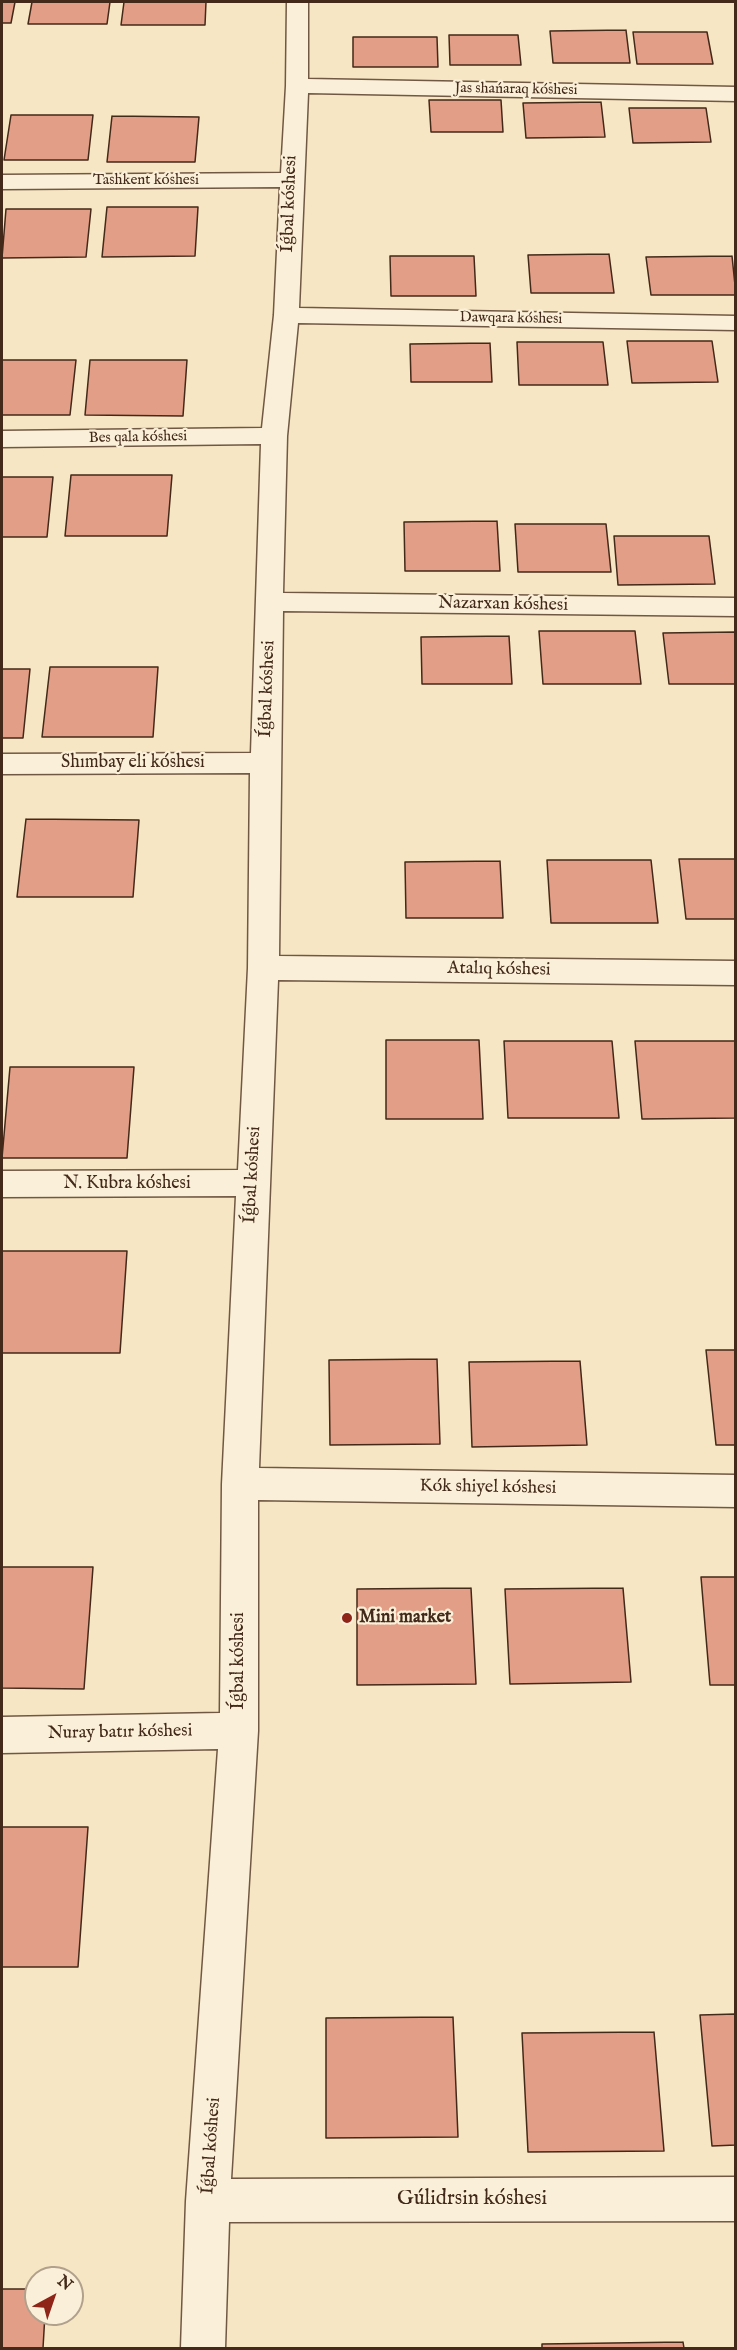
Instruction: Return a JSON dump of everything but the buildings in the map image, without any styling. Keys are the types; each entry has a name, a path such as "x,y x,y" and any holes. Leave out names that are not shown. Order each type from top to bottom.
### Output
{"street":[{"name":"Íǵbal kóshesi","path":"203,2349 208,2201 239,1731 240,1484 263,968 265,763 274,436 286,315 297,86 297,2"},
{"name":"Jas shańaraq kóshesi","path":"297,86 735,94"},
{"name":"Tashkent kóshesi","path":"2,182 291,180"},
{"name":"Dawqara kóshesi","path":"286,315 735,323"},
{"name":"Bes qala kóshesi","path":"2,439 274,436"},
{"name":"Nazarxan kóshesi","path":"271,602 735,607"},
{"name":"Shımbay eli kóshesi","path":"2,764 265,763"},
{"name":"Atalıq kóshesi","path":"263,968 735,973"},
{"name":"N. Kubra kóshesi","path":"2,1185 253,1183"},
{"name":"Kók shiyel kóshesi","path":"240,1484 735,1491"},
{"name":"Nuray batır kóshesi","path":"2,1735 239,1731"},
{"name":"Gúlidrsin kóshesi","path":"208,2201 735,2199"}],"place":[{"name":"Mini market","path":"347,1618"}]}
